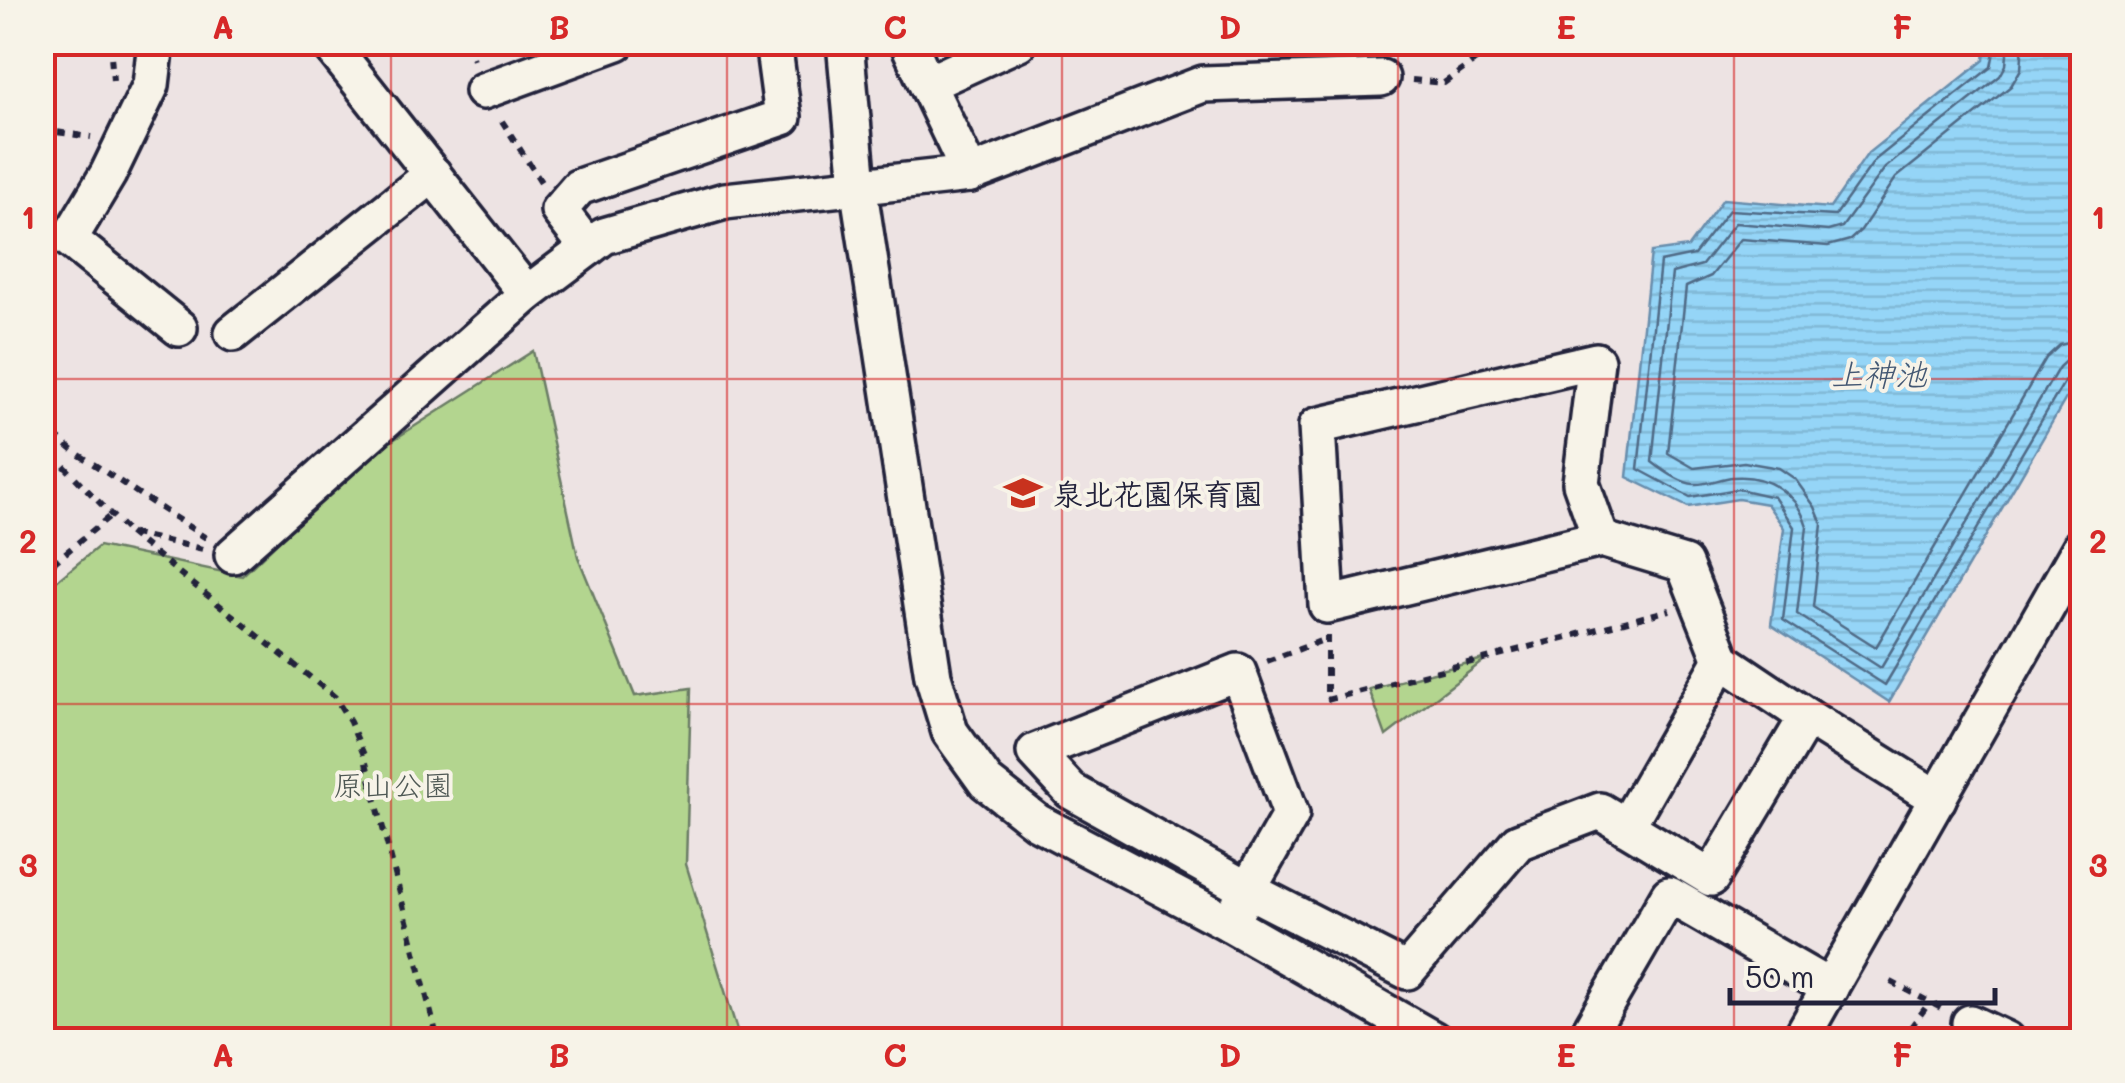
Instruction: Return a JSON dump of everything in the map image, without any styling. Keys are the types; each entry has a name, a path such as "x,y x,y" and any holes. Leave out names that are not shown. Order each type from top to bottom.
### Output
{"street":[{"path":"156,42 151,85 108,174 70,238 180,328"},
{"path":"328,42 527,294"},
{"path":"483,90 618,42"},
{"path":"845,42 858,185 933,676 950,732 986,782 1036,822 1229,923 1434,1040"},
{"path":"908,42 970,174"},
{"path":"927,84 1019,42"},
{"path":"588,248 559,210 579,187 783,117 775,57"},
{"path":"233,555 527,294 604,236 724,201 970,174 1203,84 1381,78"},
{"path":"232,333 433,174"},
{"path":"1602,539 1581,483 1596,360 1318,426 1327,622 1602,539 1684,564 1722,660 1938,799"},
{"path":"1800,1040 2082,545"},
{"path":"1626,827 1722,660"},
{"path":"1229,923 1248,890 1291,814 1238,672 1035,752 1070,790 1248,890 1407,971 1518,842 1600,812 1712,878 1807,717"},
{"path":"1585,1040 1670,895 1830,988"},
{"path":"1970,1024 2006,1040"}],"path":[{"path":"1381,78 1444,84 1501,42"},
{"path":"483,90 559,210"},
{"path":"42,130 93,138"},
{"path":"42,425 75,452 233,555"},
{"path":"42,443 129,533 335,697 364,755 438,1040"},
{"path":"42,555 51,565 110,516"},
{"path":"129,533 233,555"},
{"path":"1238,672 1327,622 1327,700 1699,602"},
{"path":"1892,982 1970,1024"},
{"path":"1901,1040 1930,1002"}],"green space":[{"name":"原山公園","path":"533,351 578,557 635,696 691,688 686,864 740,1040 43,1040 43,592 99,546 242,576 368,456"},
{"path":"1487,658 1386,736 1369,689"}],"water":[{"name":"上神池","path":"1986,43 2082,43 2082,371 1889,702 1771,625 1784,528 1767,504 1738,499 1688,507 1627,477 1651,252 1688,247 1723,199 1830,208 1868,153 1984,60"}],"place":[{"name":"泉北花園保育園","path":"1023,493"}]}
